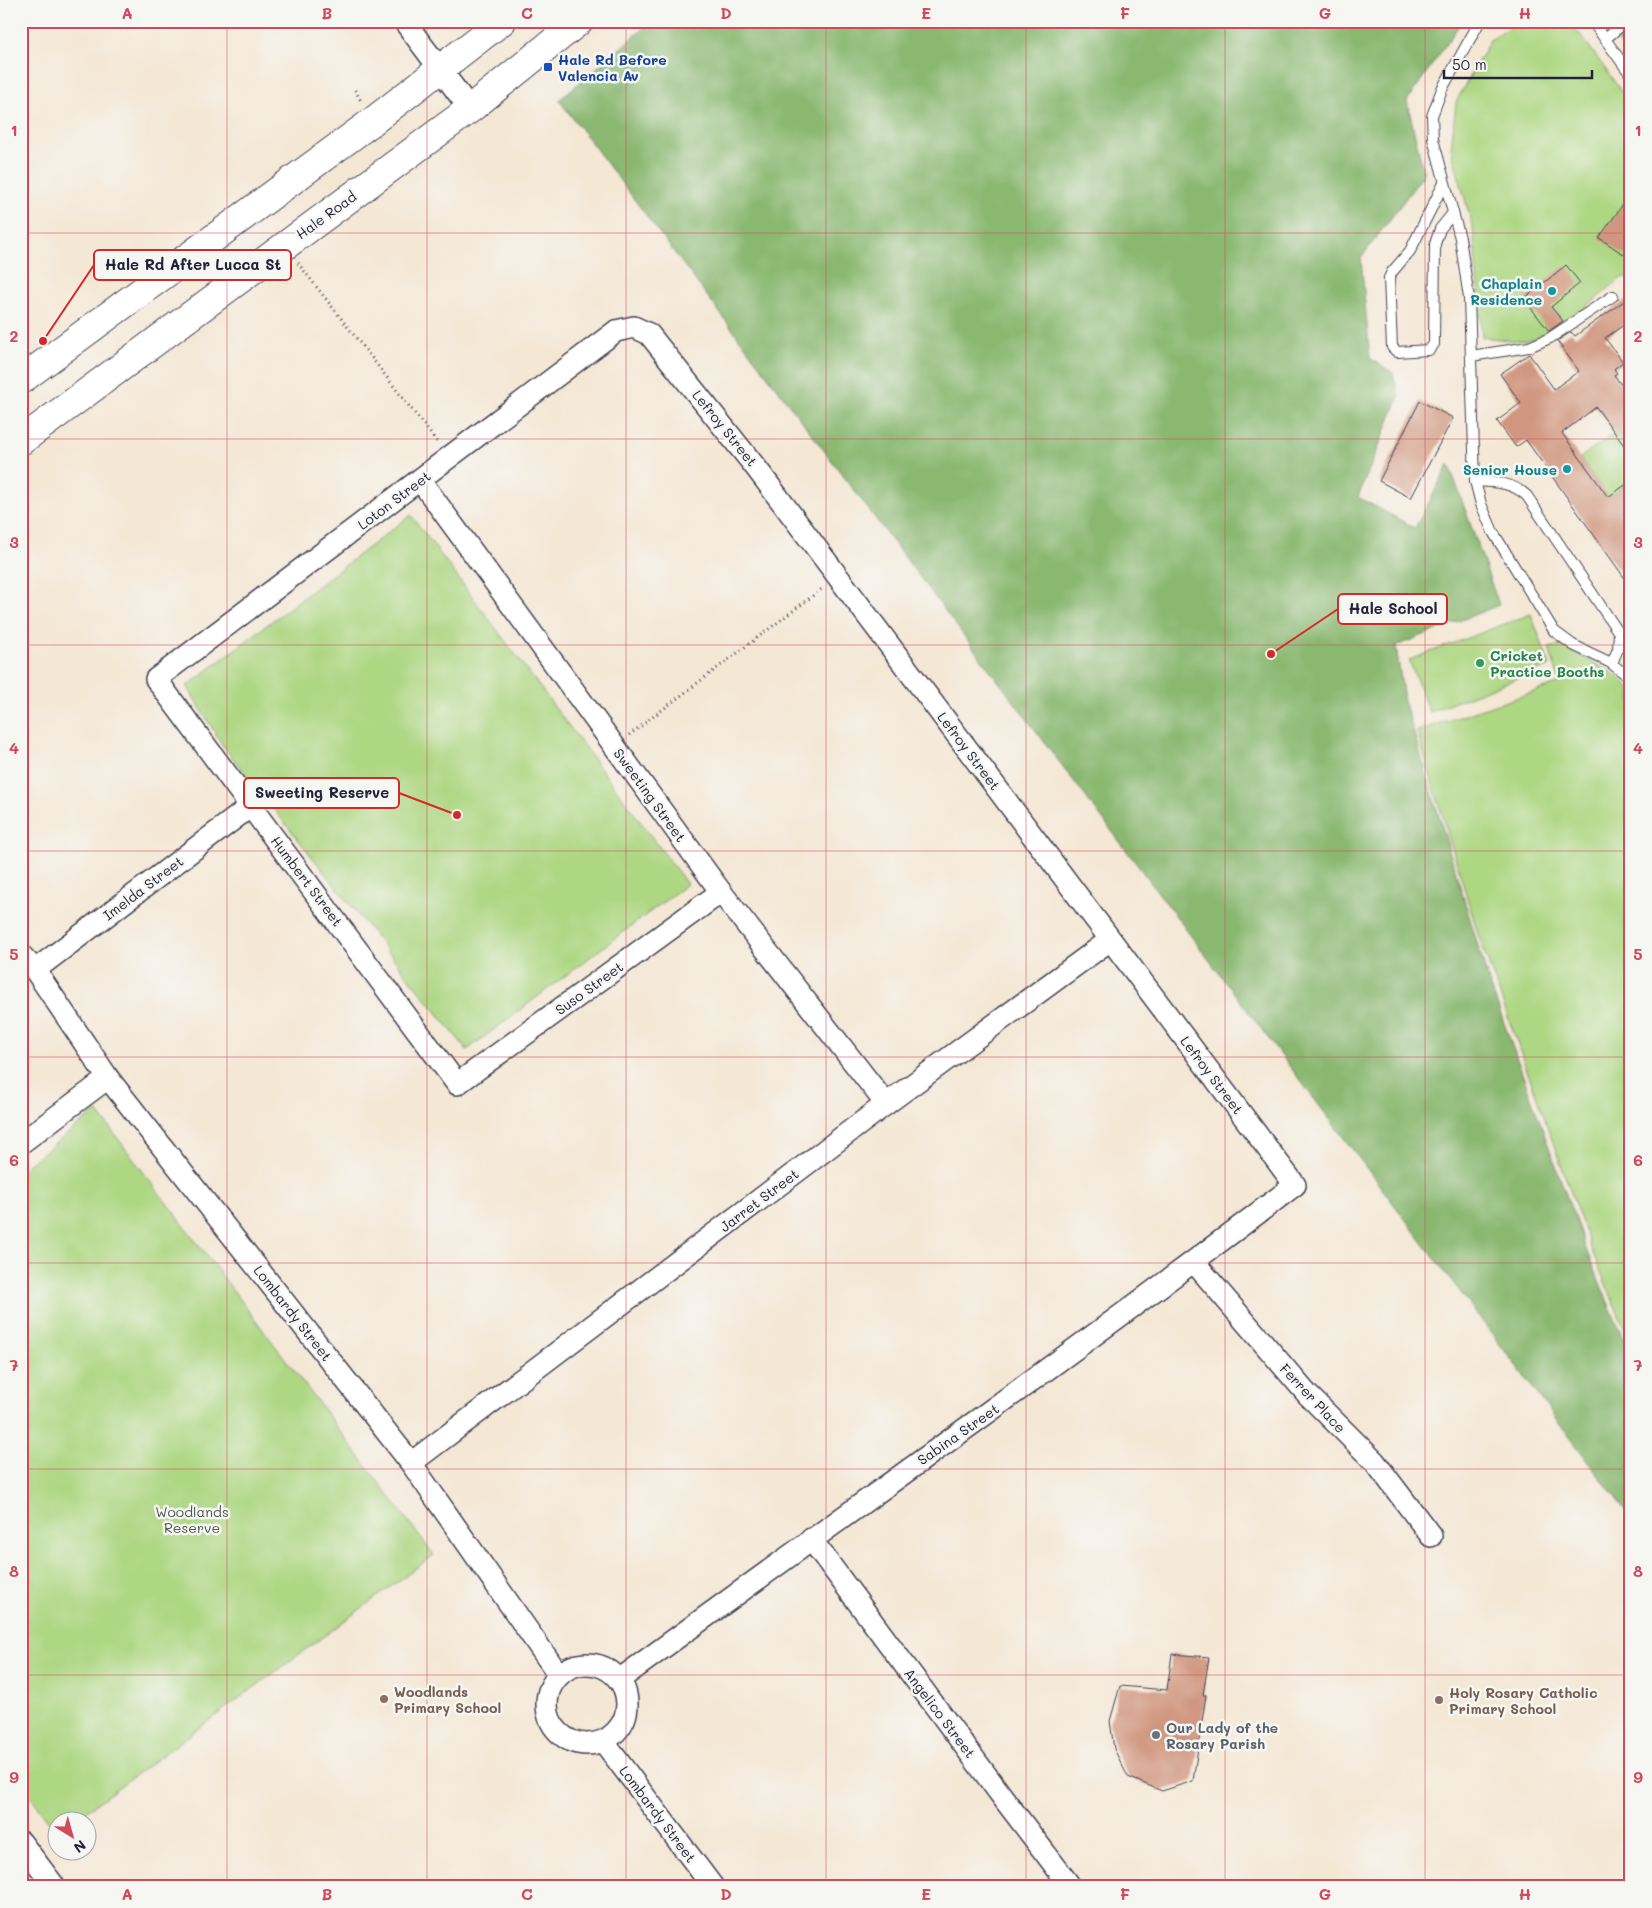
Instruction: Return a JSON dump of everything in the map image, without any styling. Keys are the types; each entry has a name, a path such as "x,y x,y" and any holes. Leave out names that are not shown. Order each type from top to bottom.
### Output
{"main road":[{"path":"21,380 440,70 502,21"},
{"name":"Hale Road","path":"21,441 470,109 580,21"}],"street":[{"path":"404,21 470,109"},
{"name":"Loton Street","path":"156,679 616,331 634,327"},
{"name":"Lefroy Street","path":"634,327 649,334 757,469 1295,1184"},
{"name":"Sweeting Street","path":"420,480 721,892 886,1104"},
{"name":"Humbert Street","path":"156,679 457,1084"},
{"name":"Imelda Street","path":"28,963 251,806"},
{"name":"Suso Street","path":"457,1084 721,892"},
{"name":"Jarret Street","path":"411,1463 886,1104 1110,940"},
{"name":"Lombardy Street","path":"28,963 108,1078 411,1463 559,1676"},
{"path":"21,1144 108,1078"},
{"name":"Sabina Street","path":"619,1680 811,1539 1023,1388 1194,1262 1295,1184"},
{"name":"Ferrer Place","path":"1194,1262 1307,1394 1375,1462 1431,1536"},
{"name":"Angelico Street","path":"811,1539 1071,1887"},
{"path":"588,1664 601,1667 613,1674 619,1680 625,1692 627,1706 625,1716 619,1728 603,1741 590,1744 577,1744 564,1738 554,1728 549,1718 547,1704 548,1693 559,1676 571,1668 588,1664"},
{"name":"Lombardy Street","path":"603,1741 713,1887"},
{"path":"21,1842 56,1887"}],"lane":[{"path":"1480,21 1442,89 1432,116 1432,139 1460,238 1469,298 1475,481 1481,504 1493,532 1554,631 1573,645 1612,663 1631,678"},
{"path":"1592,21 1631,75"},
{"path":"1605,39 1626,21"},
{"path":"1444,183 1413,246 1389,278 1392,347 1397,352 1429,350 1434,344 1435,244 1440,229 1453,213"},
{"path":"1471,356 1530,347 1550,338 1613,296"},
{"path":"1475,481 1515,486 1527,496 1619,633 1618,649 1612,663"}],"path":[{"path":"293,258 449,458"},
{"path":"614,746 838,576"}],"green space":[{"path":"652,21 1462,21 1407,101 1424,174 1361,258 1370,358 1393,373 1399,397 1358,497 1415,528 1449,464 1499,605 1396,646 1404,700 1488,979 1587,1252 1631,1357 1631,1518 559,100"},
{"path":"1517,21 1561,21 1581,35 1631,105 1631,279 1623,277 1569,320 1547,334 1530,339 1502,340 1482,337 1473,228 1451,149 1456,102 1490,40"},
{"path":"1631,22 1631,58 1615,38"},
{"path":"1615,433 1631,455 1631,481 1608,497 1580,458"},
{"path":"411,515 687,884 467,1050 223,746 187,686"},
{"name":"Cricket Practice Booths","path":"1531,614 1550,666 1429,712 1409,660"},
{"path":"1562,645 1624,680 1631,692 1631,1344 1592,1251 1478,934 1417,731 1560,683 1549,648"},
{"name":"Woodlands Reserve","path":"97,1111 434,1555 88,1810 48,1810 48,1821 21,1784 21,1170"}],"building":[{"path":"1631,193 1631,259 1599,238"},
{"name":"Chaplain Residence","path":"1566,265 1580,283 1551,307 1563,321 1549,331 1524,299"},
{"name":"Senior House","path":"1631,296 1631,320 1605,338 1623,362 1614,369 1617,373 1614,375 1631,398 1631,455 1596,407 1562,433 1608,497 1631,481 1631,587 1526,440 1516,447 1497,421 1521,403 1500,374 1529,354 1554,389 1579,371 1557,341 1571,332 1575,336"},
{"path":"1420,401 1453,418 1411,498 1379,481"},
{"name":"Our Lady of the Rosary Parish","path":"1172,1654 1209,1657 1203,1695 1206,1695 1193,1781 1162,1791 1128,1777 1114,1749 1110,1721 1120,1686 1167,1690"}],"place":[{"name":"Hale Rd Before Valencia Av","path":"548,67"},
{"name":"Chaplain Residence","path":"1552,291"},
{"name":"Hale Rd After Lucca St","path":"43,341"},
{"name":"Senior House","path":"1567,469"},
{"name":"Hale School","path":"1271,654"},
{"name":"Cricket Practice Booths","path":"1480,663"},
{"name":"Sweeting Reserve","path":"457,815"},
{"name":"Woodlands Primary School","path":"384,1699"},
{"name":"Holy Rosary Catholic Primary School","path":"1439,1700"},
{"name":"Our Lady of the Rosary Parish","path":"1156,1735"}]}
